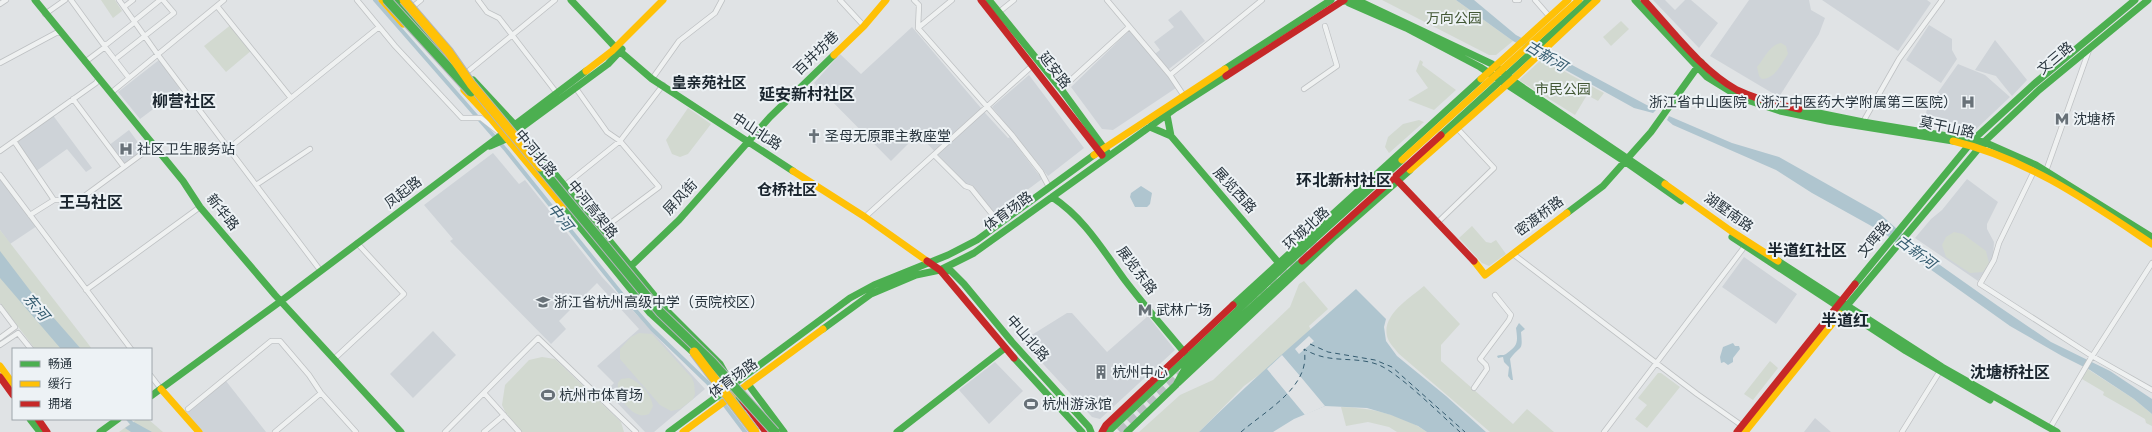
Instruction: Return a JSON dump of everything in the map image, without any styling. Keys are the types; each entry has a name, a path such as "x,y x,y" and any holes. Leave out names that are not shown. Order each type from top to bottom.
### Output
{"main road":[{"name":"新华路","path":"35,0 45,14 112,92 154,144 183,181 200,207 281,301 401,432"},
{"name":"中河高架路","path":"385,0 396,4 471,84 660,312 712,362 734,390"},
{"name":"中河北路","path":"385,0 491,119 500,139 650,313 690,352 712,366 734,390"},
{"name":"中河北路","path":"401,0 516,127 667,311 720,364 734,390"},
{"path":"404,0 448,51 471,84"},
{"name":"中山北路","path":"571,0 618,50 652,78 748,143 865,217 928,263 940,270 1005,348 1082,432"},
{"path":"516,127 608,64 618,50 663,0"},
{"path":"516,127 556,92 618,50 668,0"},
{"name":"百井坊巷","path":"748,143 770,117 864,26 886,0"},
{"name":"延安路","path":"981,0 1105,153"},
{"name":"延安路","path":"989,0 1061,89 1105,153"},
{"name":"体育场路","path":"669,432 709,400 734,390 871,294 916,274 940,270 974,253 1062,190 1105,153 1184,96 1330,0"},
{"name":"体育场路","path":"683,432 716,408 734,390 784,349 859,293 892,276 957,252 1000,224 1049,187 1150,127 1343,0"},
{"name":"湖墅南路","path":"1343,0 1361,2 1389,14 1500,76 1626,159 1940,371 2050,431"},
{"name":"环城北路","path":"1532,47 1549,16 1568,0"},
{"name":"环城北路","path":"1127,432 1176,385 1186,367 1392,173 1532,47 1579,0"},
{"name":"环城北路","path":"1108,432 1286,264 1392,173 1532,47 1589,0"},
{"name":"环城北路","path":"1532,47 1597,0"},
{"name":"莫干山路","path":"1635,0 1699,64 1724,82 1755,97 1781,106 1971,142 2008,151 2046,171 2152,237"},
{"name":"莫干山路","path":"1644,0 1720,87 1753,103 1778,111 1862,128 1971,142"},
{"name":"文三路","path":"1971,142 2034,84 2135,0"},
{"name":"文三路","path":"1982,145 2039,90 2148,0"},
{"name":"中河高架路","path":"396,4 493,117 658,317 708,368 755,432"},
{"name":"密渡桥路","path":"1392,173 1470,256 1485,275 1603,186 1651,132 1699,64"},
{"name":"环城北路","path":"1102,432 1106,425 1278,262 1392,173 1457,128 1500,76"},
{"path":"1056,99 1093,147 1105,153"},
{"name":"展览西路","path":"1167,115 1171,136"},
{"name":"凤起路","path":"152,395 281,301 320,270 486,147 516,127"},
{"name":"展览西路","path":"1150,127 1171,136 1278,262"},
{"name":"文晖路","path":"1743,430 1842,305 1902,233 1971,142"},
{"name":"屏风街","path":"630,267 679,220 748,143"},
{"name":"莫干山路","path":"1982,145 2034,171 2152,244"},
{"name":"文晖路","path":"1902,233 1982,145"},
{"name":"湖墅南路","path":"1626,159 1745,246 1942,367 2050,431"},
{"name":"展览东路","path":"1062,190 1067,205 1109,256 1123,278 1184,352"},
{"name":"展览东路","path":"1052,197 1067,205"},
{"name":"中山北路","path":"940,270 951,271 964,284 1012,342 1089,427 1091,432"},
{"path":"897,432 1005,348"},
{"path":"0,366 9,378 12,391"},
{"path":"161,389 199,432"},
{"path":"734,390 737,413 751,432"},
{"path":"734,390 762,432"},
{"path":"734,390 766,432"},
{"path":"734,390 772,432"},
{"path":"734,390 784,432"},
{"path":"31,420 40,432"},
{"path":"39,420 47,432"},
{"path":"100,432 117,420"}],"street":[{"path":"0,4 6,0"},
{"path":"45,14 65,0"},
{"path":"71,0 103,44 107,44 162,0 174,13 118,57"},
{"path":"119,0 228,150 320,270"},
{"path":"124,6 133,0"},
{"path":"112,92 224,0"},
{"path":"356,0 462,118 481,118 500,139"},
{"path":"410,10 421,0"},
{"path":"478,0 487,12 499,18 556,92"},
{"path":"466,73 555,0"},
{"path":"652,78 679,41 715,13 722,0"},
{"path":"840,0 864,26"},
{"path":"914,0 919,5 918,28 985,107 1012,135 1042,172 1049,187"},
{"path":"918,28 952,0"},
{"path":"999,12 1014,0"},
{"path":"1107,0 1170,75 1184,96"},
{"path":"1170,75 1262,0"},
{"path":"1535,0 1549,16"},
{"path":"1863,122 1899,59 1942,0"},
{"path":"217,6 291,98"},
{"path":"1304,89 1337,66 1325,26"},
{"path":"228,150 379,27"},
{"path":"1061,89 1129,27"},
{"path":"0,63 56,33 61,33"},
{"path":"85,62 105,46 129,78"},
{"path":"2046,171 2090,48"},
{"path":"865,217 1033,65"},
{"path":"0,151 96,83 99,78"},
{"path":"564,186 620,142 663,86"},
{"path":"574,87 607,132 620,142 659,187 600,231"},
{"path":"73,99 124,167"},
{"path":"1437,222 1494,168 1457,128"},
{"path":"14,141 54,200"},
{"path":"30,215 54,200 79,200 154,144"},
{"path":"256,185 310,148"},
{"path":"934,155 965,186 971,188 1000,224"},
{"path":"2034,171 1999,243 1994,260 1980,284 2091,357 2152,390"},
{"path":"0,175 130,348"},
{"path":"86,290 200,207"},
{"path":"334,359 404,294 357,243"},
{"path":"1604,432 1745,246"},
{"path":"1513,254 1743,430"},
{"path":"2050,431 2083,370 2152,263"},
{"path":"1474,388 1487,369 1486,365 1480,359 1509,320 1511,314 1495,295"},
{"path":"0,307 15,327 0,338"},
{"path":"0,345 18,333 30,348"},
{"path":"445,432 538,338 636,432"},
{"path":"188,409 271,341 280,341 309,375 321,393 356,432"},
{"path":"1902,432 1940,371"},
{"path":"152,377 161,389"},
{"path":"275,432 321,393"},
{"path":"484,393 517,431"},
{"path":"484,432 504,415"}],"shaded area":[{"path":"1653,0 1665,0 1675,10 1685,0 1691,0 1718,23 1699,48"},
{"path":"1749,0 1809,0 1811,10 1825,18 1819,34 1779,97 1710,56"},
{"path":"1822,0 1927,0 1931,3 1898,51"},
{"path":"1181,10 1205,41 1165,72 1176,88 1113,130 1102,129 1071,87 1131,29 1152,56 1160,50 1154,42 1174,27 1168,20"},
{"path":"1929,25 1952,39 1952,50 1957,59 1941,83 1906,60"},
{"path":"912,27 986,114 1008,138 1010,137 1042,179 995,214 973,186 967,185 918,134 891,161 814,83 840,54 861,74"},
{"path":"1995,40 2027,80 2012,96 1996,76 1975,70"},
{"path":"159,60 180,89 140,119 118,92"},
{"name":"浙江省中山医院（浙江中医药大学附属第三医院）","path":"1958,64 1985,75 2010,97 1973,132 1925,119 1927,108"},
{"path":"1029,75 1084,148 1048,176 992,107"},
{"path":"52,114 92,168 86,172 67,149 35,172 14,141"},
{"name":"社区卫生服务站","path":"129,130 145,152 124,167 108,146"},
{"name":"浙江省杭州高级中学（贡院校区）","path":"493,153 519,184 525,180 602,277 705,389 654,432 645,432 606,391 614,383 597,366 639,329 597,283 559,321 566,329 551,344 450,241 453,239 424,205"},
{"path":"0,175 37,226 10,244 0,230"},
{"path":"1967,179 1998,202 1987,224 1987,229 1994,242 1993,258 1978,281 1915,238 1931,219 1942,210"},
{"path":"1744,257 1797,294 1776,324 1722,287"},
{"name":"杭州中心","path":"1067,313 1072,313 1107,352 1148,316 1175,350 1100,419 1092,417 1022,341"},
{"path":"433,331 456,355 413,398 390,374"},
{"path":"995,362 1023,391 989,424 959,390"},
{"path":"226,381 266,432 202,432 186,413"},
{"path":"1815,418 1831,432 1804,432"}],"green space":[{"path":"101,0 115,0 122,11 113,18"},
{"name":"万向公园","path":"1382,0 1456,0 1513,41 1496,55 1489,55"},
{"path":"1621,21 1629,29 1611,46 1603,37"},
{"path":"232,24 252,50 226,72 204,46"},
{"path":"1781,43 1786,46 1788,54 1774,74 1762,79 1759,76 1757,67 1770,49"},
{"name":"市民公园","path":"1542,59 1604,93 1598,101 1587,95 1575,115 1519,80"},
{"path":"1420,60 1423,62 1422,65 1456,90 1434,110 1408,100 1428,88 1416,71"},
{"path":"688,108 711,124 688,154 680,157 672,154 666,140"},
{"path":"1419,120 1424,122 1389,153 1385,147 1388,137 1403,124"},
{"path":"1472,226 1486,242 1491,243 1496,240 1506,254 1489,266 1482,263 1459,238"},
{"path":"0,230 91,348 34,348 0,303"},
{"path":"1954,232 1963,234 1986,251 1989,263 1983,272 1970,273 1946,257 1942,245 1946,237"},
{"path":"1304,281 1328,309 1309,326 1311,330 1267,369 1244,386 1199,432 1139,432 1180,395 1213,380 1290,307 1299,284"},
{"path":"1424,286 1460,324 1441,345 1441,361 1513,424 1527,409 1554,432 1490,432 1399,354 1388,339 1386,331 1388,323 1397,308"},
{"path":"639,333 652,334 692,378 695,394 693,399 680,409 671,411 660,405 620,359 620,349 631,337"},
{"name":"杭州市体育场","path":"542,357 555,359 621,422 624,432 521,432 508,418 502,405 505,385 529,360"},
{"path":"1770,361 1778,368 1753,400 1744,394"},
{"path":"2086,368 2134,399 2152,414 2152,426 2146,423 2145,419 2103,395 2104,392 2082,379"},
{"path":"1658,373 1661,373 1680,387 1647,428 1635,419 1647,405 1638,398"},
{"path":"629,378 641,385 650,397 653,406 649,414 639,415 635,413 627,407 617,395 618,383 621,379"},
{"path":"1341,407 1386,413 1407,421 1427,432 1397,432 1389,427 1368,422 1346,426"},
{"path":"136,420 149,420 163,432 119,432"}],"water":[{"name":"古新河","path":"1456,0 1474,0 1516,35 1656,110 1653,113 1634,108 1513,41"},
{"name":"古新河","path":"1669,116 1732,143 1779,157 1880,214 1930,258 1998,306 2051,342 2110,371 2152,399 2152,414 2134,399 2090,370 2062,356 2010,326 1913,257 1884,233 1812,193 1776,170 1673,125 1667,120"},
{"path":"1141,186 1152,193 1150,204 1147,207 1135,207 1130,197 1131,193"},
{"path":"0,251 32,293 80,348 60,348 0,278"},
{"path":"1356,289 1386,319 1384,327 1386,341 1397,356 1446,396 1486,432 1427,432 1418,426 1391,415 1367,408 1325,406 1294,419 1273,432 1199,432 1257,377"},
{"path":"1519,323 1525,329 1521,332 1522,343 1520,348 1510,359 1513,380 1511,380 1508,376 1509,367 1504,362 1503,357 1498,358 1497,356 1506,354 1515,346 1517,340 1516,328"},
{"path":"1733,343 1735,346 1739,346 1740,349 1733,358 1733,362 1728,365 1724,362 1721,363 1720,357 1723,347"},
{"path":"134,422 152,432 131,432 125,428"}],"pier":[{"path":"1309,336 1314,341 1299,354 1295,349"},
{"path":"1282,355 1325,406 1305,415 1267,369"}],"waterway":[{"name":"中河","path":"375,0 506,150 624,297 652,329 708,383 745,432"},
{"name":"东河","path":"129,420 134,426"}],"ferry route":[{"path":"1310,344 1328,352 1375,360 1392,367 1465,432"},
{"path":"1241,432 1274,406 1294,386 1301,375 1305,362 1304,349 1323,357 1370,362 1379,365 1409,386 1460,432"}],"tunnel":[{"path":"1231,322 1320,239"},
{"path":"1120,432 1182,374"}],"traffic: fast":[{"path":"35,0 183,181 200,207 275,295 401,432"},
{"path":"387,0 471,92"},
{"path":"397,0 453,64"},
{"path":"571,0 616,48 652,79 793,171"},
{"path":"989,0 1061,89 1107,152"},
{"path":"1225,69 1331,0"},
{"path":"1441,135 1589,0"},
{"path":"1635,0 1707,77 1741,98 1780,111 1828,121 1953,141"},
{"path":"1855,284 1974,139 2034,84 2135,0"},
{"path":"1840,314 1984,142 2039,90 2148,0"},
{"path":"1343,1 1361,2 1492,64 1516,83 1665,184"},
{"path":"1349,3 1406,28 1480,67 1624,161 1681,201"},
{"path":"490,146 506,139 608,64 622,49"},
{"path":"630,267 679,220 770,117 834,55"},
{"path":"1567,213 1603,186 1651,132 1701,62"},
{"path":"152,395 281,301 586,71"},
{"path":"823,329 871,294 916,275 940,270 974,253 1176,108 1226,76"},
{"path":"1233,305 1481,79"},
{"path":"473,80 514,124 667,311 720,364 725,373"},
{"path":"1799,109 1863,122 1984,142 2036,165 2152,237"},
{"path":"1167,115 1171,136"},
{"path":"1150,127 1171,136 1278,262"},
{"path":"669,432 850,298 874,285 948,255 977,240 1094,155"},
{"path":"1108,432 1287,264 1402,160"},
{"path":"540,167 660,312 712,362 775,432"},
{"path":"1178,383 1335,236 1410,170"},
{"path":"1052,197 1074,214 1083,224 1131,288 1184,352"},
{"path":"563,206 650,313 697,356"},
{"path":"1732,237 1906,351 1990,400"},
{"path":"1127,432 1176,385 1186,367 1302,261"},
{"path":"1778,261 1942,367 2057,432"},
{"path":"942,270 951,271 964,284 1012,342 1089,427 1091,432"},
{"path":"897,432 1005,348"},
{"path":"1014,358 1082,432"},
{"path":"748,384 784,432"},
{"path":"734,394 744,407"},
{"path":"31,420 40,432"},
{"path":"100,432 117,420"}],"traffic: slow":[{"path":"382,0 403,24"},
{"path":"404,0 448,51 471,84 540,167"},
{"path":"586,71 612,51 663,0"},
{"path":"834,55 864,26 886,0"},
{"path":"1481,79 1568,0"},
{"path":"1402,160 1579,0"},
{"path":"1410,170 1512,80 1597,0"},
{"path":"1094,155 1225,69"},
{"path":"464,90 491,119 563,206"},
{"path":"1953,141 1980,149 2032,170 2081,198 2152,244"},
{"path":"793,171 865,217 927,261"},
{"path":"1665,184 1731,231 1778,261"},
{"path":"1474,261 1485,275 1567,213"},
{"path":"1745,432 1840,314"},
{"path":"683,432 823,329"},
{"path":"694,352 755,432"},
{"path":"0,366 12,383"},
{"path":"161,389 199,432"}],"traffic: jam":[{"path":"981,0 1102,155"},
{"path":"1226,76 1344,0"},
{"path":"1644,0 1699,61 1724,82 1737,90 1752,96 1776,104 1799,109"},
{"path":"1302,261 1441,135"},
{"path":"1395,178 1474,261"},
{"path":"927,261 940,270 1014,358"},
{"path":"1737,432 1855,284"},
{"path":"1102,432 1106,425 1233,305"},
{"path":"0,377 12,394"},
{"path":"743,401 766,432"},
{"path":"39,420 47,432"}],"place":[{"name":"浙江省中山医院（浙江中医药大学附属第三医院）","path":"1968,102"},
{"name":"沈塘桥","path":"2062,119"},
{"name":"圣母无原罪主教座堂","path":"814,136"},
{"name":"社区卫生服务站","path":"126,149"},
{"name":"浙江省杭州高级中学（贡院校区）","path":"543,302"},
{"name":"武林广场","path":"1145,310"},
{"name":"杭州中心","path":"1101,372"},
{"name":"杭州市体育场","path":"548,395"},
{"name":"杭州游泳馆","path":"1031,404"}],"district":[{"name":"皇亲苑社区","path":"709,83"},
{"name":"延安新村社区","path":"807,94"},
{"name":"柳营社区","path":"184,101"},
{"name":"环北新村社区","path":"1344,180"},
{"name":"仓桥社区","path":"787,190"},
{"name":"王马社区","path":"91,202"},
{"name":"半道红社区","path":"1807,250"},
{"name":"半道红","path":"1845,320"},
{"name":"沈塘桥社区","path":"2010,372"}]}
